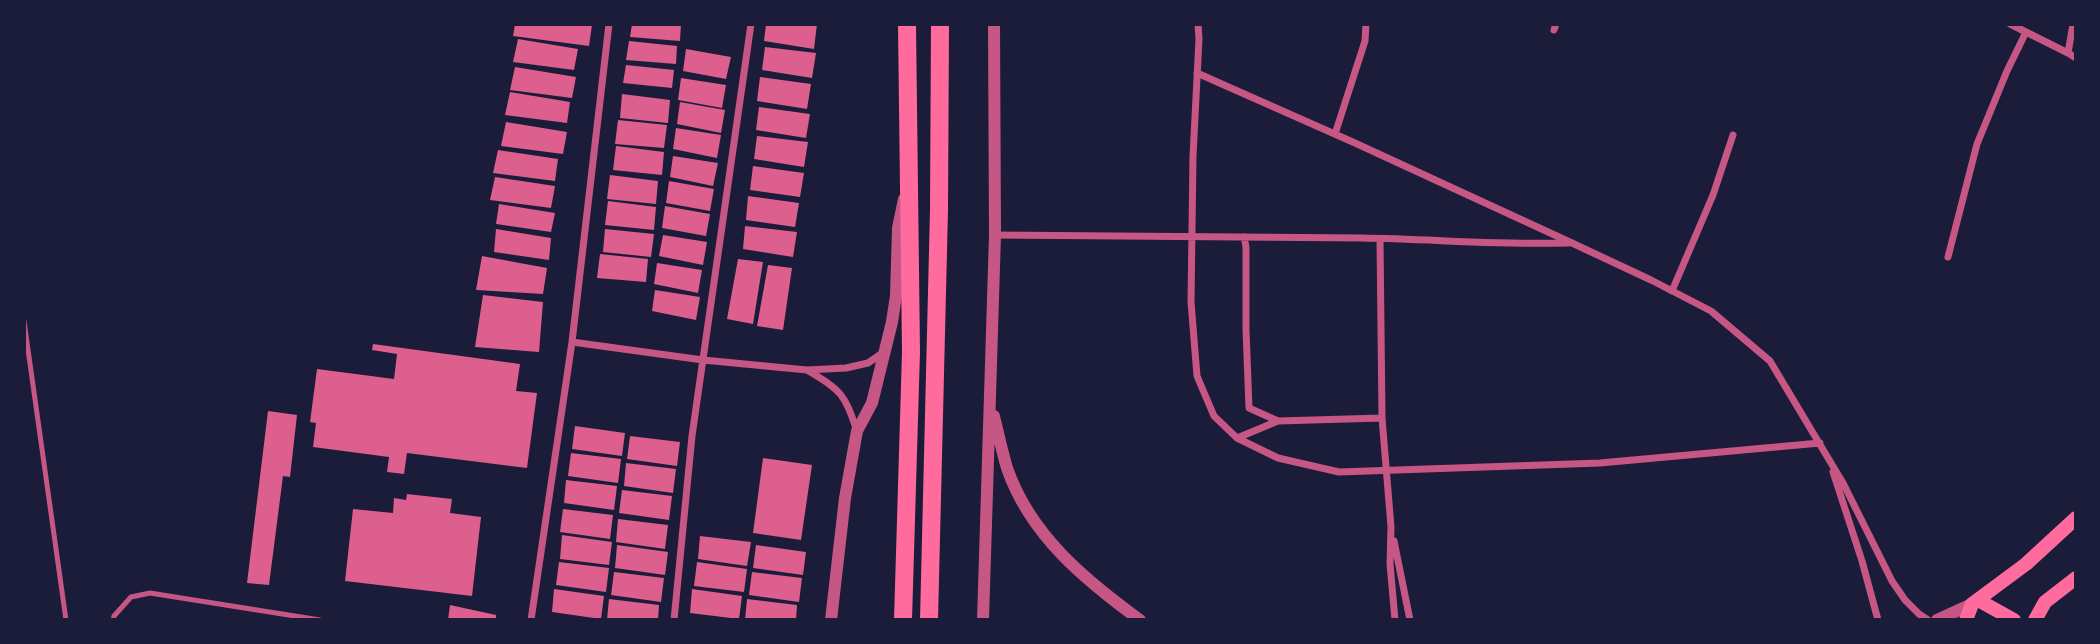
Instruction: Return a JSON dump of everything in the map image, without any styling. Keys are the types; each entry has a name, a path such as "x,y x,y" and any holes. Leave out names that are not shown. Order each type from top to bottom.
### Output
{"highway":[{"path":"902,620 911,352 907,24"},
{"path":"929,620 939,210 940,24"}],"main road":[{"path":"1966,620 1975,602 2026,564 2076,518"},
{"path":"2035,620 2045,602 2076,578"},
{"path":"1975,602 2014,620"}],"street":[{"path":"531,620 572,342 609,24"},
{"path":"674,620 692,436 751,24"},
{"path":"983,620 995,235 994,24"},
{"path":"1198,24 1192,236 1192,302 1197,376 1214,416 1237,438 1278,458 1339,472 1600,463 1820,443"},
{"path":"1335,134 1365,41 1366,24"},
{"path":"2010,24 2072,55 2073,24"},
{"path":"1948,257 1977,144 2026,32"},
{"path":"1197,73 1572,243 1711,311 1770,361 1856,506 1892,581 1905,600 1928,620"},
{"path":"1672,291 1713,195 1733,135"},
{"path":"831,620 845,498 858,431 872,403 892,322 898,228 908,178"},
{"path":"995,235 1572,243"},
{"path":"1244,237 1249,408 1278,421"},
{"path":"1380,239 1382,418 1395,620"},
{"path":"572,342 703,360 807,370 846,368 868,363 886,351"},
{"path":"807,370 831,384 843,395 858,431"},
{"path":"991,404 1008,470 1029,514 1057,551 1097,589 1140,620"},
{"path":"1237,438 1278,421 1382,418"},
{"path":"1830,461 1878,620"},
{"path":"1391,527 1410,620"},
{"path":"1937,620 1975,602"}],"lane":[{"path":"24,321 66,620"},
{"path":"113,620 131,597 150,593 320,620"}],"building":[{"path":"515,24 592,25 589,46 513,36"},
{"path":"632,24 681,24 680,41 630,37"},
{"path":"766,24 817,24 814,49 764,41"},
{"path":"518,39 578,49 574,70 513,62"},
{"path":"629,41 677,46 676,64 626,60"},
{"path":"765,47 816,53 812,78 762,70"},
{"path":"686,49 731,57 726,79 683,71"},
{"path":"626,65 674,70 672,88 623,83"},
{"path":"515,67 576,77 572,98 510,90"},
{"path":"760,77 811,84 807,109 757,101"},
{"path":"681,78 726,85 722,108 678,100"},
{"path":"510,92 570,102 567,123 505,115"},
{"path":"622,94 670,100 668,123 620,118"},
{"path":"680,102 725,110 721,133 677,124"},
{"path":"759,107 810,114 806,138 756,130"},
{"path":"618,120 667,125 664,148 615,144"},
{"path":"506,122 567,132 563,154 501,146"},
{"path":"676,128 721,135 717,158 673,149"},
{"path":"757,136 808,142 804,167 754,159"},
{"path":"616,146 664,152 662,175 613,170"},
{"path":"498,150 558,159 555,181 493,173"},
{"path":"673,156 718,163 713,186 670,177"},
{"path":"753,166 804,173 800,197 750,190"},
{"path":"610,175 658,181 656,204 607,199"},
{"path":"495,177 555,186 551,208 490,200"},
{"path":"669,181 714,189 710,211 666,203"},
{"path":"748,196 799,203 795,227 746,220"},
{"path":"608,201 656,207 654,230 605,225"},
{"path":"499,204 555,213 551,232 496,224"},
{"path":"665,206 710,214 706,236 662,228"},
{"path":"745,226 797,232 793,257 743,249"},
{"path":"496,229 551,238 549,260 494,252"},
{"path":"605,229 654,234 651,257 603,252"},
{"path":"663,235 707,242 703,265 659,256"},
{"path":"600,254 648,259 646,282 597,278"},
{"path":"482,256 547,268 543,294 476,290"},
{"path":"738,259 763,262 753,324 727,319"},
{"path":"657,263 702,270 698,293 654,284"},
{"path":"768,265 792,268 783,330 757,326"},
{"path":"655,290 700,297 696,320 652,311"},
{"path":"483,295 543,302 539,352 475,347"},
{"path":"373,344 520,364 516,391 537,393 527,468 407,453 404,474 387,472 389,457 313,447 316,423 310,422 317,369 394,379 397,354 372,350"},
{"path":"268,411 297,415 290,477 283,476 269,585 247,583"},
{"path":"575,426 625,433 622,456 572,449"},
{"path":"630,436 680,442 677,466 627,459"},
{"path":"571,453 621,459 618,483 568,476"},
{"path":"763,458 812,465 801,540 753,533"},
{"path":"626,463 676,469 673,493 624,486"},
{"path":"566,480 617,486 614,510 564,503"},
{"path":"622,490 672,496 669,520 619,513"},
{"path":"407,494 452,499 450,513 481,517 472,596 345,581 353,509 393,513 394,498 406,500"},
{"path":"563,509 613,515 610,539 560,532"},
{"path":"618,519 668,525 665,549 616,542"},
{"path":"562,535 612,542 609,565 560,559"},
{"path":"700,536 751,542 747,566 698,559"},
{"path":"617,545 668,552 665,575 615,568"},
{"path":"756,545 806,552 803,575 753,568"},
{"path":"559,562 609,568 606,592 556,585"},
{"path":"697,562 747,569 744,592 694,586"},
{"path":"614,572 664,578 661,602 611,595"},
{"path":"752,572 802,578 799,602 749,595"},
{"path":"554,589 604,596 601,619 552,612"},
{"path":"692,589 742,596 739,619 690,613"},
{"path":"609,599 659,605 658,620 607,620"},
{"path":"747,599 797,605 796,620 745,620"},
{"path":"450,605 496,615 496,620 448,620"}]}
